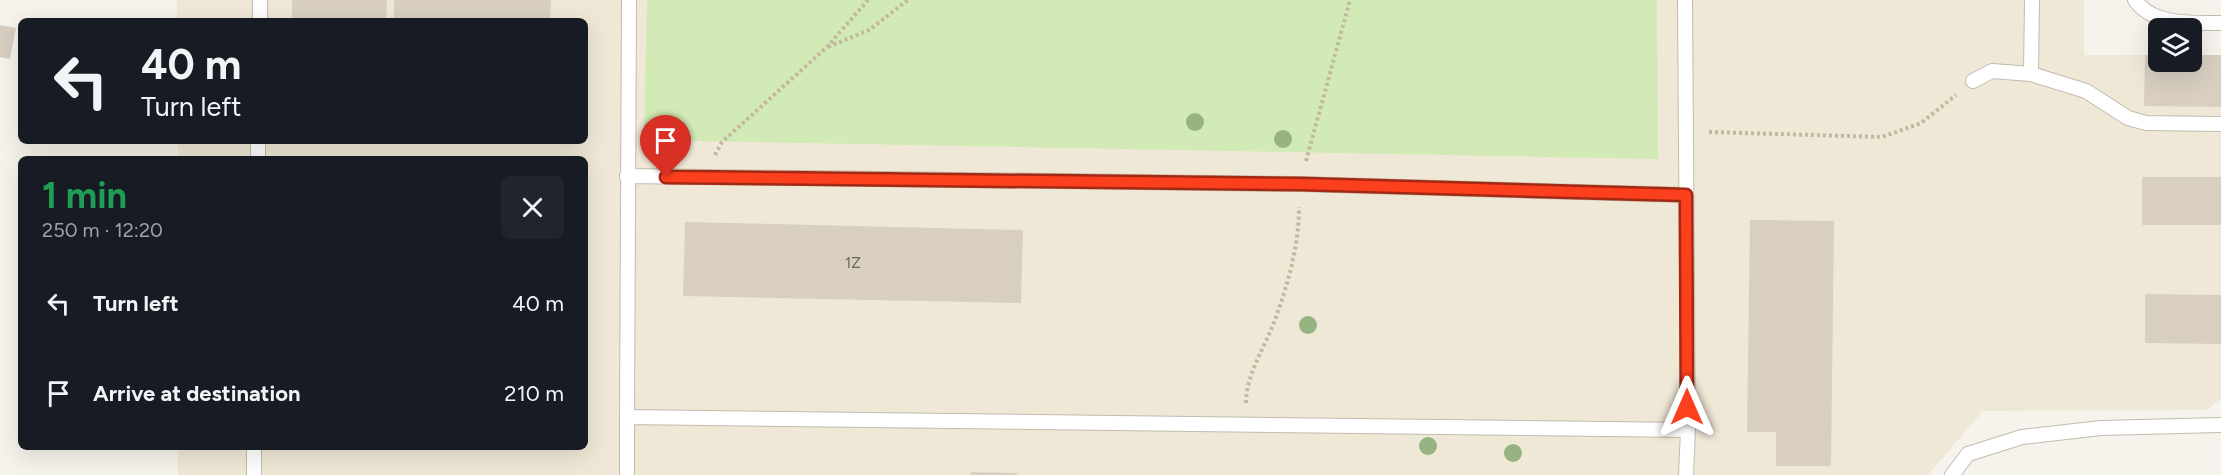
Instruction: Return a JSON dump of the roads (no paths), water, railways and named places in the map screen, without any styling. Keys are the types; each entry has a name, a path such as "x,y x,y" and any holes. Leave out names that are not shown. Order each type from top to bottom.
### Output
{"lane":[{"path":"260,0 260,18"},
{"path":"627,475 629,0"},
{"path":"1685,0 1688,430 1686,475"},
{"path":"2031,74 2032,0"},
{"path":"2135,0 2143,12 2178,22 2221,23"},
{"path":"1973,81 1992,71 2031,74 2086,91 2128,118 2146,123 2221,124"},
{"path":"627,176 1300,184 1686,195"},
{"path":"627,417 1688,430"},
{"path":"1952,475 1968,454 2022,437 2101,428 2221,425"},
{"path":"254,450 254,475"}]}
